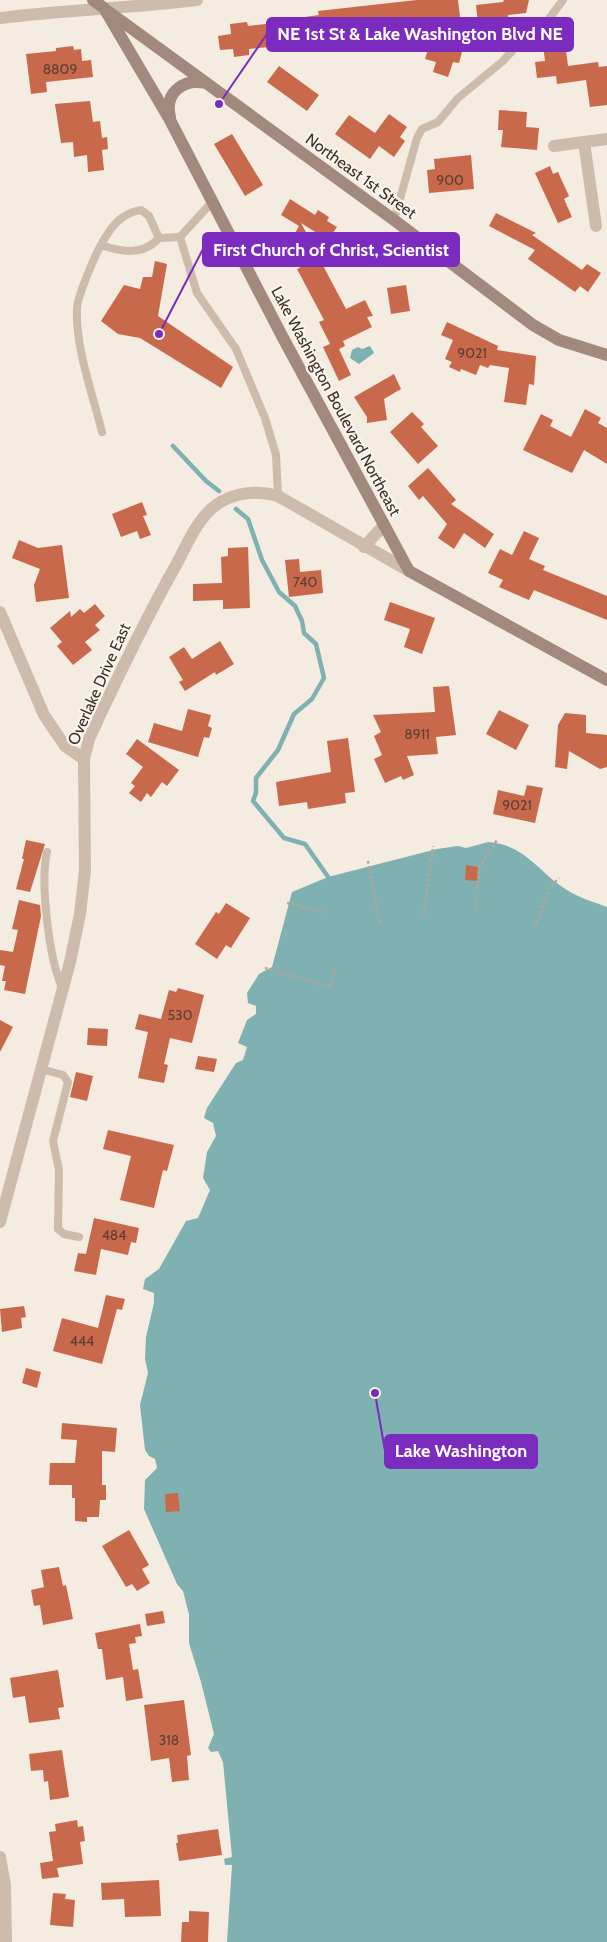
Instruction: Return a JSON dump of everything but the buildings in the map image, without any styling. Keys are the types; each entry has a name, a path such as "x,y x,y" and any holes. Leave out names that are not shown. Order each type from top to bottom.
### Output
{"main road":[{"name":"Lake Washington Boulevard Northeast","path":"93,0 104,8 170,120 282,336 409,571"},
{"name":"Northeast 1st Street","path":"104,8 394,220 533,325 559,340 607,355"},
{"path":"170,120 169,101 179,86 186,82 206,83"},
{"path":"409,571 607,680"}],"street":[{"path":"0,18 67,10 197,0"},
{"path":"554,146 607,139"},
{"path":"584,142 596,226"},
{"name":"Overlake Drive East","path":"0,1222 63,988 80,914 85,870 84,759 88,739 150,612 203,519 216,505 232,496 258,492 278,496 409,571"},
{"path":"364,546 384,525"},
{"path":"0,612 44,715 65,746 84,759"},
{"path":"0,1857 4,1885 6,1942"}],"lane":[{"path":"394,220 416,138 422,129 438,122 458,98 503,61 522,40 548,20 563,0"},
{"path":"101,245 122,252 132,252 154,244 159,238 180,237 212,202"},
{"path":"102,432 81,348 77,307 101,245 114,223 134,211 141,210 149,216 159,238"},
{"path":"180,237 197,293 236,350 265,418 276,455 278,496"},
{"path":"47,852 43,873 49,934 55,969 63,988"},
{"path":"41,1069 63,1075 68,1082 53,1142 60,1170 58,1229 64,1234 79,1237"}],"path":[{"path":"476,908 479,868 497,840"},
{"path":"424,916 433,846"},
{"path":"368,861 380,924"},
{"path":"535,928 550,887 559,878"},
{"path":"286,903 324,912"},
{"path":"265,968 331,987 336,966"}],"water":[{"path":"370,346 374,353 359,364 350,358 352,350 358,347 362,349"},
{"path":"488,842 512,848 531,860 567,890 607,907 607,1942 227,1942 232,1865 225,1865 224,1859 232,1857 223,1762 218,1751 211,1752 208,1748 214,1734 189,1643 189,1614 183,1591 177,1584 144,1509 145,1480 157,1468 155,1459 149,1456 145,1450 140,1405 148,1373 145,1359 146,1337 154,1303 154,1293 143,1289 145,1279 159,1269 186,1221 198,1218 210,1190 203,1178 207,1152 216,1136 213,1123 204,1118 207,1108 236,1063 243,1060 247,1047 238,1043 247,1020 256,1014 256,1006 248,1003 247,993 259,974 272,967 292,892 328,877 437,849 458,846 466,848"}],"waterway":[{"path":"173,446 206,481 219,491"},
{"path":"236,509 248,519 262,560 279,592 295,606 302,621 304,633 316,644 324,678 312,699 294,714 278,750 256,778 256,793 253,801 284,838 305,844 331,881"}],"place":[{"name":"NE 1st St & Lake Washington Blvd NE","path":"219,104"},
{"name":"First Church of Christ, Scientist","path":"159,334"},
{"name":"Lake Washington","path":"375,1393"}]}
